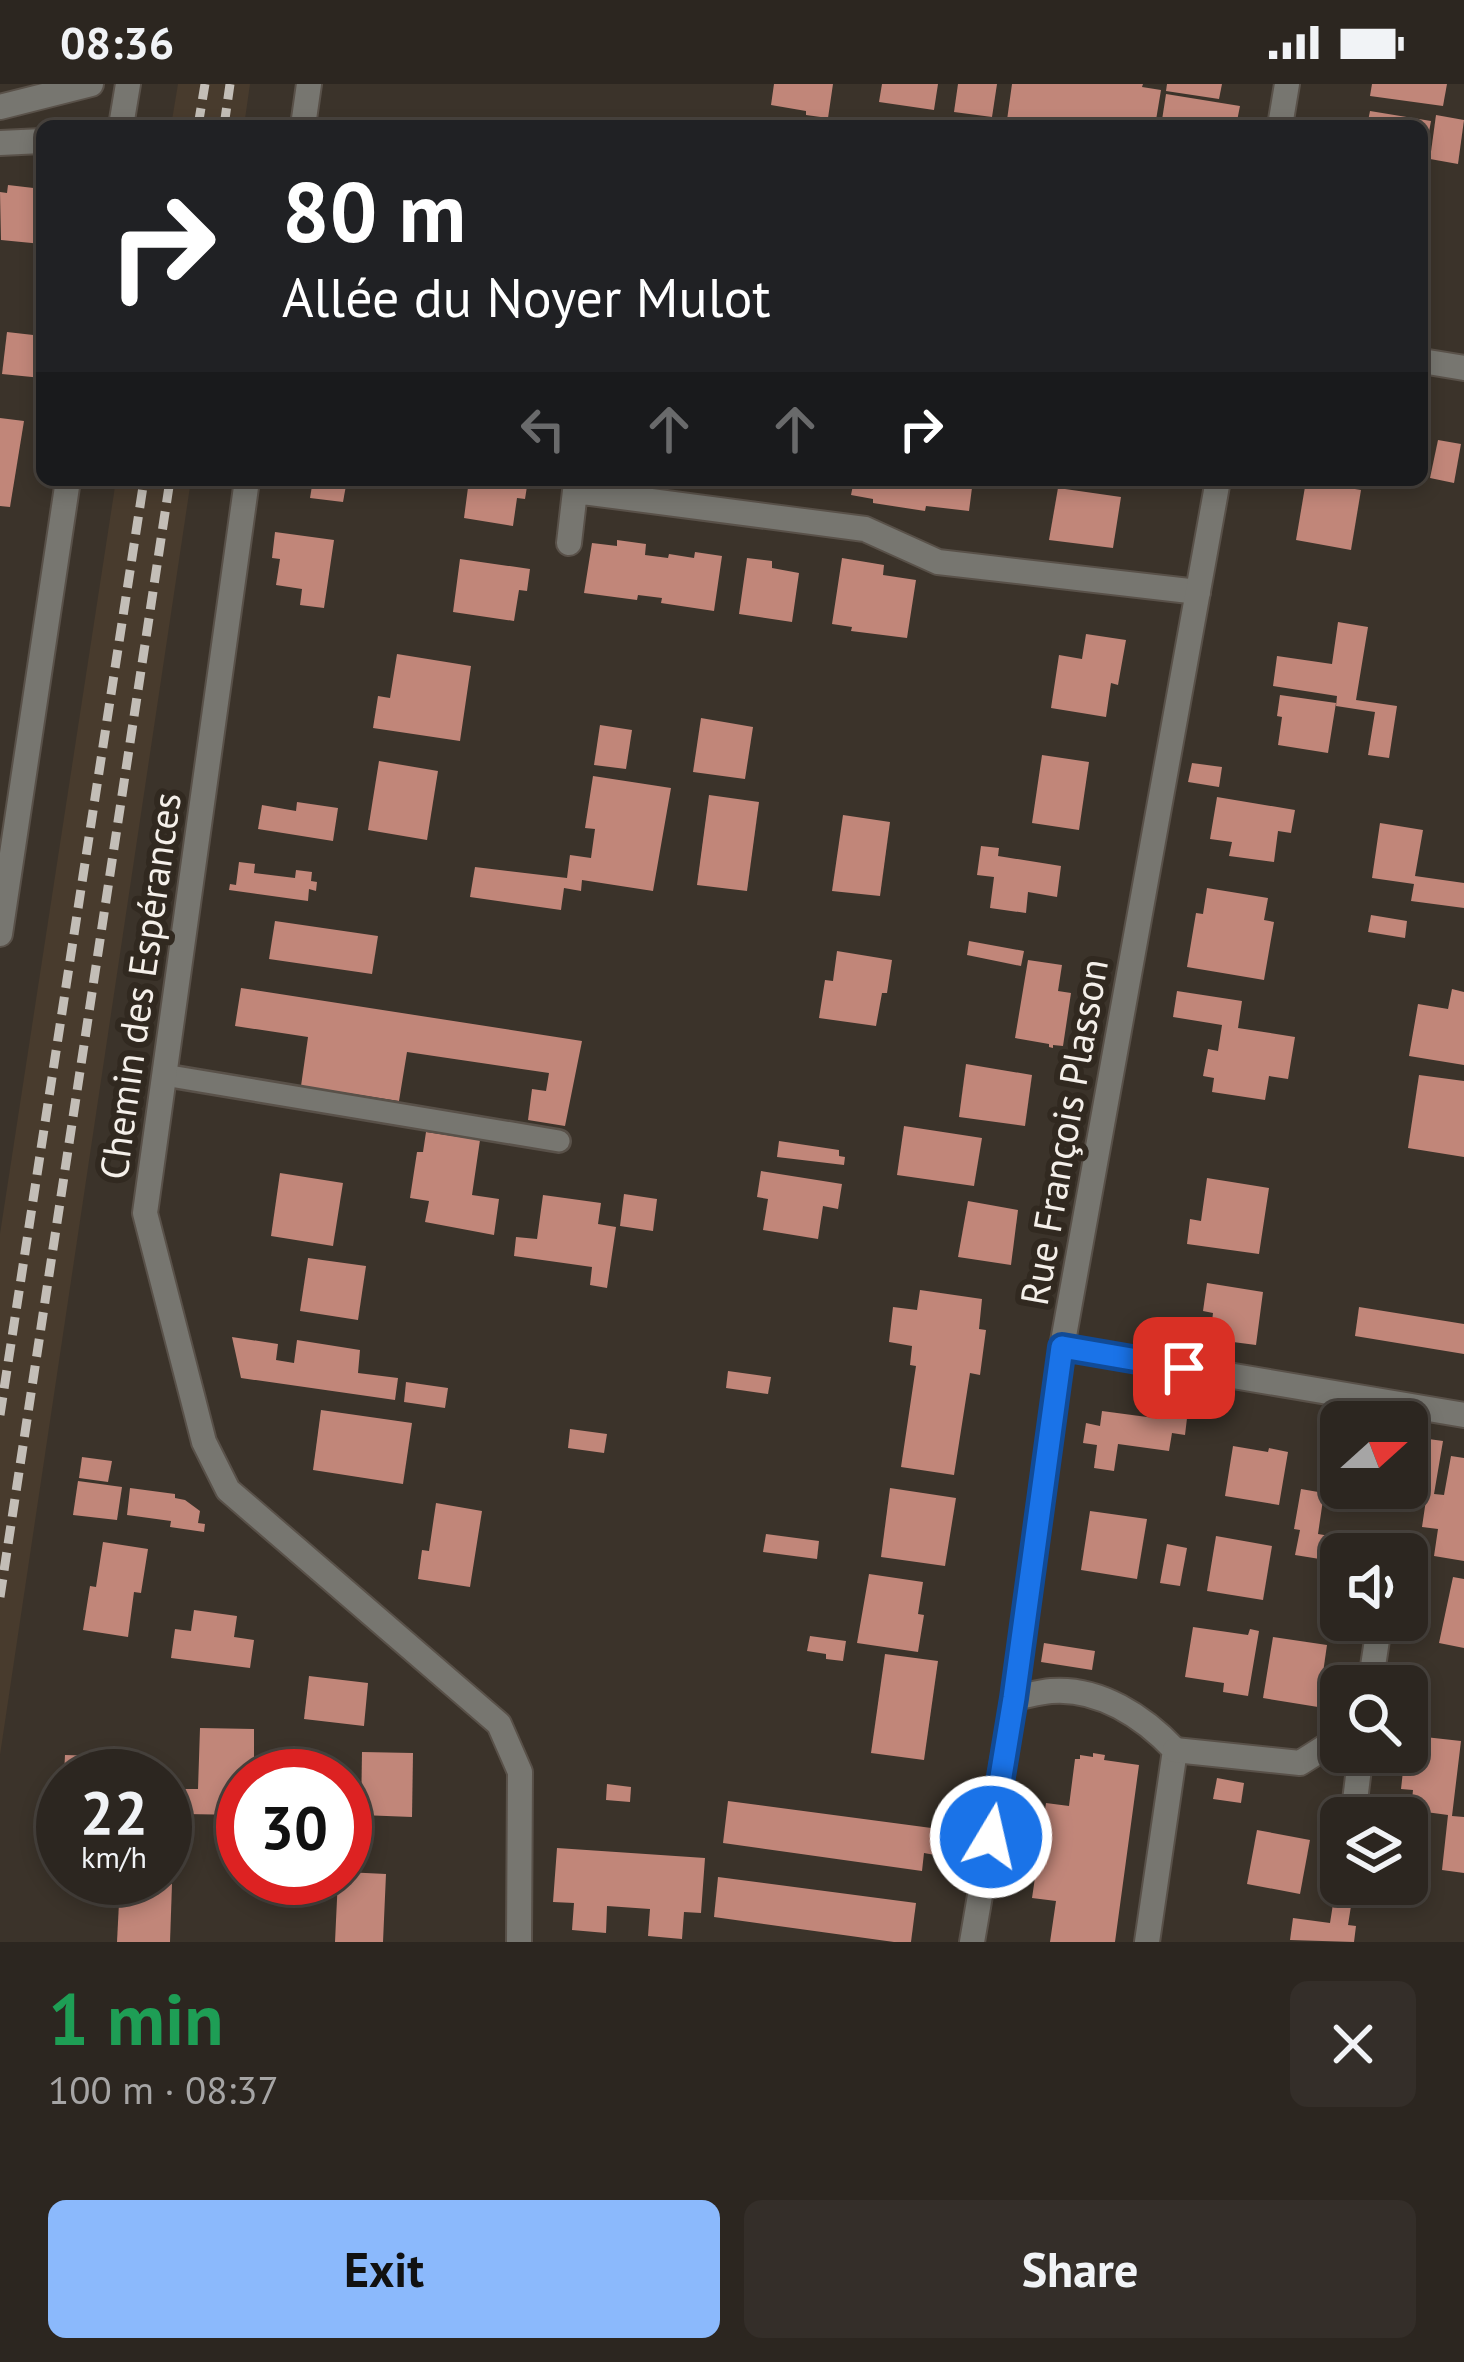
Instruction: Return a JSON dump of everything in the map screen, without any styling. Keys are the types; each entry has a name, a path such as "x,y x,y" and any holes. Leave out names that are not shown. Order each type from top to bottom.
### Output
{"street":[{"path":"0,107 91,84"},
{"path":"122,120 128,84"},
{"path":"304,120 309,84"},
{"path":"1281,120 1287,84"},
{"path":"0,143 36,141"},
{"path":"1428,362 1464,368"},
{"path":"0,934 67,486"},
{"name":"Rue François Plasson","path":"973,1942 1014,1698 1062,1347 1217,486"},
{"path":"569,543 575,491 865,530 938,562 1198,592"},
{"name":"Chemin des Espérances","path":"245,492 145,1213 204,1442 228,1490 499,1724 520,1772 519,1942"},
{"path":"1062,1347 1464,1415"},
{"path":"1014,1698 1055,1690 1105,1699 1151,1725 1175,1750 1300,1763 1320,1750"},
{"path":"1147,1942 1175,1750"}],"lane":[{"path":"164,1075 559,1141"}],"shaded area":[{"path":"178,84 250,84 245,120 172,120"},
{"path":"115,486 190,486 0,1755 0,1234"}],"building":[{"path":"774,84 833,84 828,118 771,105"},
{"path":"882,84 938,84 934,110 879,102"},
{"path":"958,84 997,84 992,117 954,112"},
{"path":"1012,84 1143,84 1161,90 1156,120 1007,120"},
{"path":"1167,84 1222,84 1219,99 1166,91"},
{"path":"1372,84 1447,84 1443,106 1370,96"},
{"path":"1166,94 1240,106 1237,120 1162,120"},
{"path":"1370,111 1425,120 1368,120"},
{"path":"1436,115 1464,120 1458,164 1430,159"},
{"path":"8,185 36,188 36,243 1,240 0,192 7,193"},
{"path":"7,332 36,335 36,377 2,374"},
{"path":"0,418 24,421 10,507 0,506"},
{"path":"1438,440 1461,444 1454,483 1430,478"},
{"path":"312,486 346,486 343,502 310,498"},
{"path":"468,486 527,486 525,499 517,498 513,526 464,518"},
{"path":"853,486 972,486 969,511 926,506 925,511 851,495"},
{"path":"1305,486 1361,490 1351,550 1296,540"},
{"path":"1058,488 1121,497 1113,548 1049,540"},
{"path":"275,532 334,540 324,608 300,605 302,589 276,585 280,559 272,558"},
{"path":"617,540 646,544 645,555 694,558 695,552 722,556 714,611 661,603 662,598 584,593 592,543 617,546"},
{"path":"747,558 772,561 772,568 799,573 792,622 739,614"},
{"path":"842,558 884,565 883,575 916,580 907,638 832,624"},
{"path":"460,559 530,569 527,591 519,590 514,621 453,612"},
{"path":"1338,622 1368,627 1356,700 1397,706 1389,758 1368,755 1375,712 1336,706 1337,696 1273,686 1277,656 1332,664"},
{"path":"1086,634 1126,640 1118,685 1111,683 1106,717 1051,708 1059,655 1082,659"},
{"path":"397,654 471,666 460,741 373,728 378,696 390,698"},
{"path":"1280,695 1336,703 1328,753 1278,745"},
{"path":"701,718 753,727 745,779 693,772"},
{"path":"600,725 632,730 626,769 594,765"},
{"path":"1042,755 1089,762 1079,830 1032,823"},
{"path":"379,761 438,771 427,840 368,830"},
{"path":"1192,763 1222,767 1219,787 1188,782"},
{"path":"593,776 671,788 653,891 582,880 581,891 564,888 561,910 470,897 475,867 567,878 570,855 591,858 595,829 585,828"},
{"path":"709,795 759,802 747,891 697,885"},
{"path":"1217,797 1295,810 1291,833 1278,831 1274,862 1229,856 1232,842 1210,839"},
{"path":"297,802 338,808 333,841 258,829 262,805 296,811"},
{"path":"843,815 890,822 880,896 832,891"},
{"path":"1380,823 1423,830 1415,876 1464,883 1464,908 1411,901 1414,884 1372,878"},
{"path":"981,846 999,848 998,856 1061,866 1057,897 1028,892 1026,913 990,908 994,877 977,875"},
{"path":"239,862 255,864 254,873 295,878 296,870 312,872 316,891 309,889 308,901 229,890 230,884 236,885"},
{"path":"1207,888 1268,898 1264,920 1274,922 1264,980 1187,967 1196,913 1203,914"},
{"path":"1371,915 1407,921 1405,938 1368,932"},
{"path":"275,921 378,936 372,974 269,959"},
{"path":"969,941 1024,951 1021,966 967,955"},
{"path":"837,951 892,960 876,1026 819,1018 825,980 833,981"},
{"path":"1028,960 1062,965 1058,991 1071,993 1063,1046 1053,1048 1015,1038"},
{"path":"241,988 582,1041 565,1126 528,1120 532,1089 546,1091 549,1073 407,1052 399,1101 301,1086 308,1037 235,1026"},
{"path":"1452,989 1464,992 1464,1065 1409,1056 1418,1004 1448,1009"},
{"path":"1177,991 1242,1001 1238,1028 1295,1037 1288,1079 1269,1076 1265,1100 1212,1092 1214,1078 1203,1076 1208,1049 1218,1051 1222,1025 1173,1017"},
{"path":"966,1064 1032,1075 1025,1126 959,1117"},
{"path":"1419,1075 1464,1081 1464,1157 1408,1148"},
{"path":"904,1126 982,1138 974,1186 897,1175"},
{"path":"426,1132 480,1140 472,1195 499,1199 494,1235 425,1222 429,1201 410,1198 417,1152 423,1152"},
{"path":"779,1141 839,1150 844,1165 777,1157"},
{"path":"761,1171 842,1184 838,1209 823,1206 818,1239 763,1230 768,1199 757,1197"},
{"path":"280,1173 343,1183 333,1246 271,1236"},
{"path":"1207,1178 1269,1188 1259,1254 1187,1244 1190,1219 1201,1221"},
{"path":"624,1194 657,1199 653,1231 620,1226"},
{"path":"543,1195 601,1203 598,1224 616,1227 607,1288 590,1285 592,1267 514,1256 516,1237 537,1239"},
{"path":"968,1201 1018,1210 1011,1265 958,1257"},
{"path":"308,1258 366,1266 358,1320 300,1311"},
{"path":"1207,1283 1263,1292 1256,1345 1210,1339 1213,1313 1203,1311"},
{"path":"920,1290 982,1299 979,1329 986,1330 980,1375 970,1373 954,1475 901,1467 916,1366 910,1365 912,1346 889,1342 893,1307 917,1310"},
{"path":"1359,1307 1464,1324 1464,1354 1355,1336"},
{"path":"232,1337 278,1344 276,1360 294,1363 297,1340 360,1350 358,1373 398,1378 395,1400 241,1378"},
{"path":"728,1371 771,1377 768,1394 726,1388"},
{"path":"406,1382 448,1388 445,1408 404,1402"},
{"path":"1164,1406 1188,1410 1185,1435 1172,1433 1169,1451 1118,1444 1114,1471 1094,1468 1097,1445 1083,1443 1086,1423 1100,1426 1102,1411 1162,1419"},
{"path":"321,1410 412,1423 403,1484 313,1470"},
{"path":"570,1429 607,1434 604,1453 568,1448"},
{"path":"1428,1439 1443,1441 1434,1494 1444,1495 1451,1456 1464,1458 1464,1561 1434,1556 1438,1529 1422,1527 1428,1509"},
{"path":"1233,1446 1288,1452 1279,1505 1225,1496"},
{"path":"82,1457 112,1461 108,1482 79,1478"},
{"path":"78,1481 122,1487 117,1520 73,1515"},
{"path":"130,1488 175,1494 200,1511 198,1523 205,1524 204,1532 170,1527 171,1521 127,1515"},
{"path":"890,1488 956,1498 945,1566 881,1557"},
{"path":"1301,1489 1320,1492 1320,1559 1295,1555 1300,1530 1294,1529"},
{"path":"436,1503 482,1511 470,1587 418,1579 422,1550 429,1551"},
{"path":"1090,1511 1147,1519 1137,1579 1081,1570"},
{"path":"766,1534 819,1541 817,1559 763,1552"},
{"path":"1216,1536 1272,1546 1263,1600 1207,1591"},
{"path":"103,1542 148,1549 141,1593 134,1592 128,1637 83,1630"},
{"path":"1167,1544 1187,1548 1180,1586 1160,1583"},
{"path":"869,1574 923,1582 918,1652 857,1643"},
{"path":"1453,1577 1464,1579 1464,1648 1439,1643"},
{"path":"194,1610 237,1616 234,1637 254,1640 250,1668 171,1658 175,1629 191,1631"},
{"path":"1193,1627 1248,1635 1250,1629 1259,1631 1248,1696 1223,1692 1224,1683 1185,1677"},
{"path":"810,1636 846,1641 843,1661 807,1651"},
{"path":"1273,1637 1327,1645 1324,1665 1320,1665 1318,1707 1263,1698"},
{"path":"1044,1643 1095,1651 1092,1670 1041,1662"},
{"path":"885,1654 938,1661 924,1760 871,1753"},
{"path":"309,1676 368,1683 364,1726 304,1719"},
{"path":"200,1728 254,1729 254,1749 216,1749 216,1815 192,1814 192,1789 198,1789"},
{"path":"1428,1737 1461,1741 1452,1816 1464,1817 1464,1873 1442,1870 1448,1815 1428,1812 1428,1797 1412,1797 1413,1790 1401,1789 1403,1773 1428,1773"},
{"path":"372,1752 413,1753 412,1817 372,1815"},
{"path":"1093,1753 1105,1755 1104,1760 1139,1765 1115,1942 1050,1942 1056,1901 1032,1898 1046,1803 1069,1806 1075,1759 1093,1757"},
{"path":"1217,1778 1244,1783 1241,1803 1213,1799"},
{"path":"607,1784 631,1787 630,1802 606,1800"},
{"path":"728,1801 939,1829 935,1855 924,1853 922,1871 723,1843"},
{"path":"1257,1830 1310,1840 1300,1894 1247,1884"},
{"path":"557,1848 705,1858 701,1913 684,1912 682,1939 648,1936 650,1909 607,1906 606,1933 572,1930 574,1903 553,1902"},
{"path":"372,1873 386,1874 383,1942 335,1942 337,1905 372,1905"},
{"path":"718,1877 916,1903 911,1942 714,1917"},
{"path":"119,1905 171,1905 170,1942 117,1942"},
{"path":"1333,1905 1351,1905 1348,1925 1356,1926 1354,1942 1290,1940 1293,1918 1330,1923"}],"railway":[{"path":"199,120 205,84"},
{"path":"225,120 230,84"},
{"path":"0,1415 143,486"},
{"path":"0,1597 169,486"}],"route":[{"path":"991,1837 1062,1347 1184,1368"}]}
